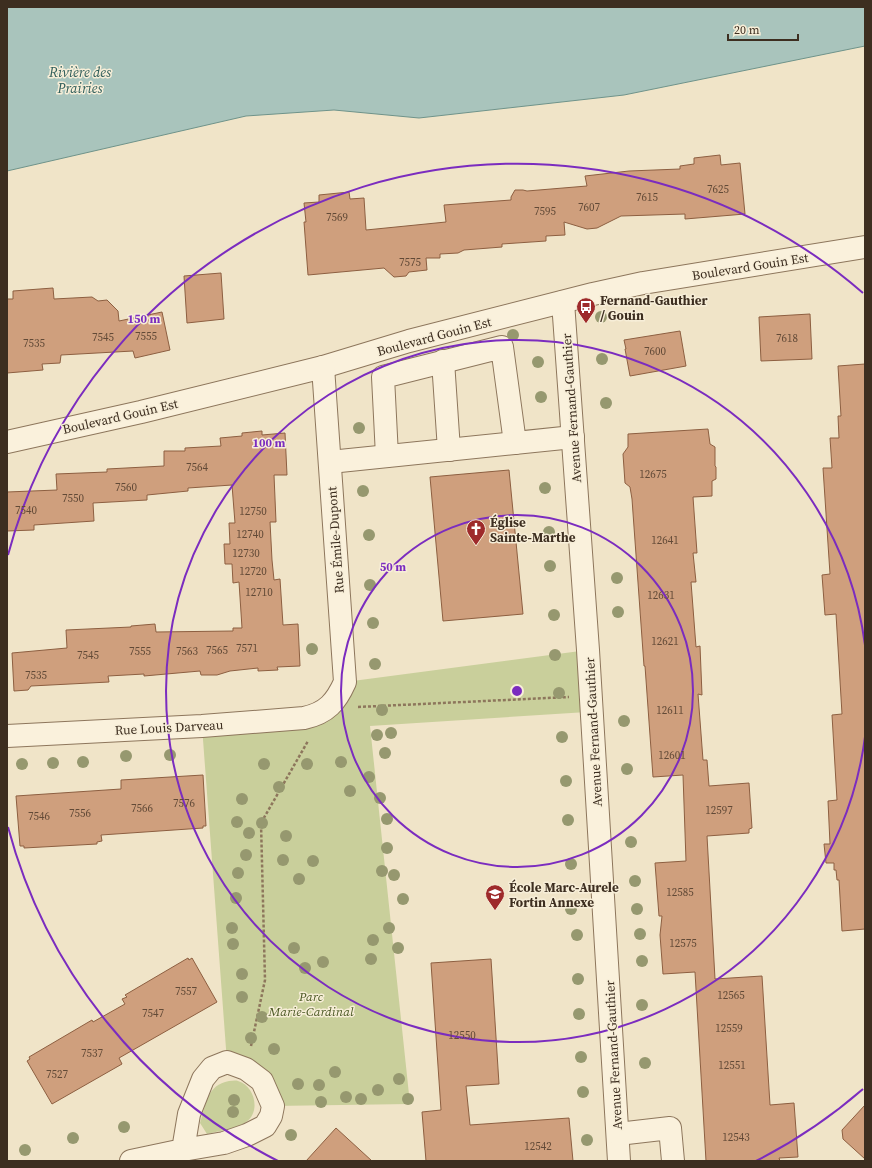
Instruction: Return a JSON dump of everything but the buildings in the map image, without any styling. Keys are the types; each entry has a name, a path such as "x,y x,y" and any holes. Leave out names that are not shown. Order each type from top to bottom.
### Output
{"street":[{"name":"Boulevard Gouin Est","path":"7,442 141,412 323,367 409,341 563,302 643,284 865,247"},
{"name":"Avenue Fernand-Gauthier","path":"563,302 591,696 619,1161"},
{"path":"387,456 383,377 502,347 515,443"},
{"path":"443,361 449,450"},
{"name":"Rue Émile-Dupont","path":"323,367 345,682 339,695 328,708"},
{"path":"330,462 573,437"},
{"name":"Rue Louis Darveau","path":"7,736 202,726 304,718 317,715 328,708"},
{"path":"131,1161 224,1143 247,1135 265,1126 271,1116 273,1106 262,1081 246,1069 227,1062 212,1068 203,1079 190,1114 183,1150"},
{"path":"618,1134 670,1128 673,1161"}],"path":[{"path":"246,1069 265,980 261,823 328,708 591,696"}],"green space":[{"name":"Parc Marie-Cardinal","path":"588,650 587,712 370,726 410,1104 273,1106 227,1062 202,726 304,718 345,682"},
{"path":"229,1081 238,1081 249,1088 255,1106 251,1118 233,1128 207,1134 200,1123 208,1096 216,1087"}],"water":[{"name":"Rivière des Prairies","path":"7,7 865,7 865,46 624,95 419,118 334,110 246,116 7,171"}],"place":[{"name":"Fernand-Gauthier / Gouin","path":"586,324"},
{"name":"Église Sainte-Marthe","path":"476,546"},
{"name":"École Marc-Aurele Fortin Annexe","path":"495,911"}]}
